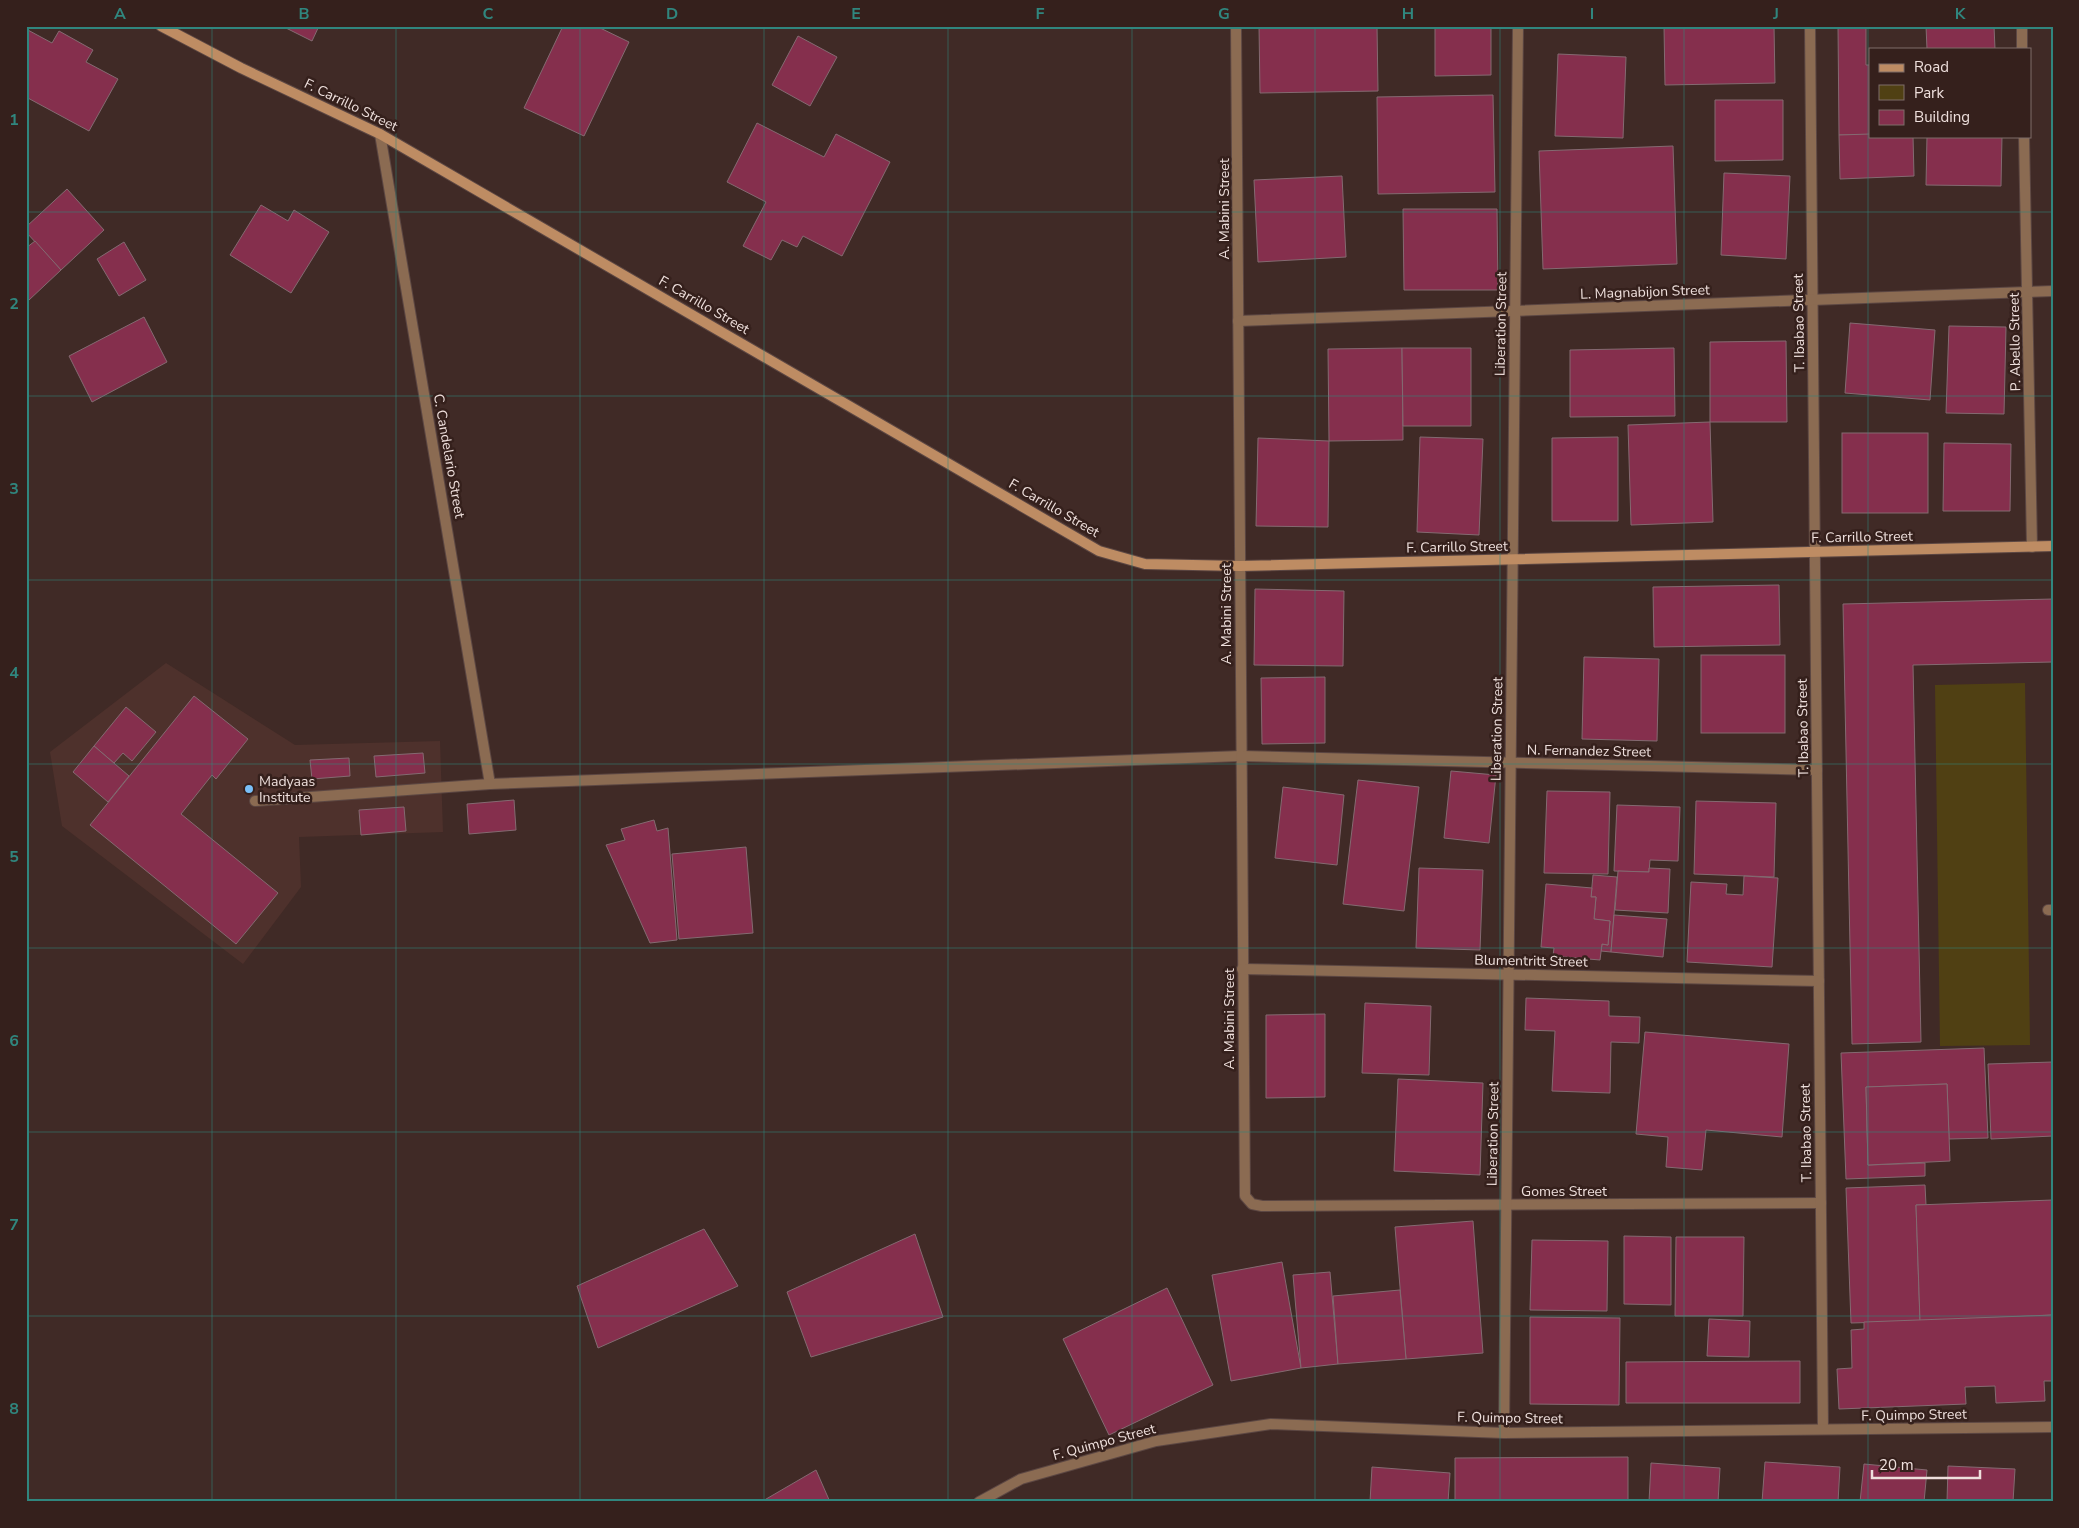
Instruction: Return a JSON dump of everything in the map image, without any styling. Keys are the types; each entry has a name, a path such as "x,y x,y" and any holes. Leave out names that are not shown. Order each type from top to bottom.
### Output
{"street":[{"name":"F. Carrillo Street","path":"160,26 242,68 380,134 1099,550 1146,564 1240,566 2053,546"},
{"name":"A. Mabini Street","path":"1236,26 1244,1190 1249,1201"},
{"name":"Liberation Street","path":"1504,1433 1518,26"},
{"name":"T. Ibabao Street","path":"1810,26 1823,1429"},
{"path":"2022,26 2022,48"},
{"name":"C. Candelario Street","path":"380,134 490,784"},
{"name":"P. Abello Street","path":"2024,138 2032,547"},
{"name":"L. Magnabijon Street","path":"1238,321 2053,291"},
{"name":"N. Fernandez Street","path":"255,802 490,784 1241,756 1817,770"},
{"name":"Blumentritt Street","path":"1242,968 1818,981"},
{"name":"Gomes Street","path":"1249,1201 1257,1206 1821,1203"},
{"name":"F. Quimpo Street","path":"979,1502 1021,1478 1156,1441 1271,1424 1504,1433 2053,1427"}],"shaded area":[{"name":"Madyaas Institute","path":"166,663 295,745 440,741 443,832 299,837 301,887 243,964 62,826 50,752"}],"green space":[{"path":"2025,683 2030,1045 1940,1046 1935,685"}],"building":[{"path":"282,26 319,26 312,41"},
{"path":"563,26 596,26 629,42 584,136 524,108"},
{"path":"1259,26 1377,26 1378,91 1260,93"},
{"path":"1435,26 1491,26 1491,75 1435,76"},
{"path":"1664,26 1774,26 1775,83 1665,85"},
{"path":"1838,26 1866,26 1866,65 1869,65 1869,135 1839,135"},
{"path":"1926,26 1994,26 1995,48 1927,48"},
{"path":"26,29 52,43 59,31 93,50 86,62 118,79 89,131 26,97"},
{"path":"798,36 837,57 810,106 772,85"},
{"path":"1558,54 1626,57 1623,138 1555,136"},
{"path":"1493,95 1495,192 1378,194 1377,97"},
{"path":"1715,100 1783,100 1783,160 1715,161"},
{"path":"757,123 824,157 836,134 890,162 842,256 803,236 797,247 782,240 771,260 743,246 766,202 727,182"},
{"path":"1869,134 1869,138 1913,138 1914,176 1840,179 1839,135"},
{"path":"1927,138 2002,138 2001,186 1926,185"},
{"path":"1673,146 1677,264 1543,269 1539,151"},
{"path":"1724,173 1790,176 1786,259 1721,255"},
{"path":"1342,176 1346,257 1258,262 1254,180"},
{"path":"67,189 104,230 61,270 26,232 26,227"},
{"path":"261,205 288,221 294,210 329,232 291,293 230,255"},
{"path":"1403,209 1497,209 1498,290 1404,290"},
{"path":"35,241 61,270 29,300 26,298 26,248"},
{"path":"124,242 146,280 119,296 97,259"},
{"path":"144,317 167,362 92,402 69,356"},
{"path":"1850,323 1935,330 1930,400 1845,393"},
{"path":"1949,326 2006,327 2004,414 1946,413"},
{"path":"1786,341 1787,422 1710,422 1710,342"},
{"path":"1402,348 1403,440 1329,441 1328,349"},
{"path":"1402,348 1471,348 1471,426 1403,426"},
{"path":"1674,348 1675,416 1570,417 1570,350"},
{"path":"1710,422 1713,522 1631,525 1628,425"},
{"path":"1842,433 1928,433 1928,513 1842,513"},
{"path":"1420,437 1483,439 1479,535 1417,532"},
{"path":"1618,437 1618,521 1552,521 1552,438"},
{"path":"1258,438 1329,441 1328,527 1256,526"},
{"path":"1944,443 2011,444 2010,511 1943,511"},
{"path":"1779,585 1780,645 1654,647 1653,587"},
{"path":"1255,589 1344,591 1343,666 1254,665"},
{"path":"2053,599 2053,662 1913,665 1921,1042 1852,1044 1843,604"},
{"path":"1701,655 1785,655 1785,733 1701,733"},
{"path":"1584,657 1659,659 1657,741 1582,739"},
{"path":"1325,677 1325,743 1262,744 1261,678"},
{"path":"194,696 248,739 216,779 212,775 181,814 278,893 236,944 90,825"},
{"path":"126,707 156,732 132,761 123,753 114,763 94,746"},
{"path":"94,746 129,776 108,802 73,772"},
{"path":"423,753 425,773 376,777 374,756"},
{"path":"349,758 350,776 312,779 310,760"},
{"path":"1451,771 1496,775 1489,843 1444,838"},
{"path":"1358,780 1419,787 1404,911 1343,904"},
{"path":"1283,787 1344,795 1337,865 1275,858"},
{"path":"1547,791 1610,792 1608,874 1544,873"},
{"path":"514,800 516,830 469,834 467,804"},
{"path":"1696,801 1776,803 1774,877 1694,874"},
{"path":"1617,805 1680,807 1678,861 1650,860 1649,872 1614,871"},
{"path":"404,807 406,831 361,835 359,810"},
{"path":"654,820 657,831 668,828 677,940 650,943 606,845 625,840 621,829"},
{"path":"746,847 753,933 679,939 672,854"},
{"path":"1419,868 1483,870 1480,950 1416,948"},
{"path":"1649,868 1670,869 1668,913 1615,910 1618,871 1649,872"},
{"path":"1593,875 1617,877 1611,952 1601,951 1602,944 1608,945 1610,921 1594,919 1596,897 1591,897"},
{"path":"1744,876 1778,878 1772,967 1687,962 1691,882 1727,884 1726,894 1743,895"},
{"path":"1546,884 1592,888 1591,897 1596,897 1594,919 1610,921 1608,945 1602,944 1600,960 1553,956 1554,948 1541,947"},
{"path":"1614,915 1667,919 1663,957 1611,952"},
{"path":"1526,998 1609,1001 1609,1016 1640,1017 1639,1043 1611,1042 1610,1093 1552,1091 1555,1031 1525,1030"},
{"path":"1365,1003 1431,1006 1429,1075 1362,1073"},
{"path":"1325,1014 1325,1097 1266,1098 1266,1015"},
{"path":"1645,1032 1789,1044 1782,1137 1706,1130 1702,1170 1666,1167 1668,1137 1636,1134"},
{"path":"1984,1048 1988,1138 1949,1139 1947,1084 1866,1087 1868,1165 1925,1163 1925,1176 1846,1179 1841,1053"},
{"path":"2053,1062 2053,1136 1991,1139 1988,1064"},
{"path":"1398,1079 1483,1083 1480,1175 1394,1171"},
{"path":"1947,1084 1950,1161 1868,1165 1866,1087"},
{"path":"1925,1185 1926,1205 1916,1205 1920,1321 1851,1323 1846,1188"},
{"path":"2053,1200 2053,1315 1920,1321 1916,1205"},
{"path":"1473,1221 1483,1353 1406,1359 1395,1227"},
{"path":"704,1229 738,1286 598,1348 577,1286"},
{"path":"915,1234 943,1317 811,1357 787,1292"},
{"path":"1624,1236 1671,1237 1671,1305 1624,1304"},
{"path":"1676,1237 1744,1237 1743,1316 1675,1316"},
{"path":"1532,1240 1608,1241 1607,1311 1530,1310"},
{"path":"1282,1262 1301,1368 1231,1381 1212,1275"},
{"path":"1330,1272 1338,1364 1301,1368 1293,1275"},
{"path":"1167,1288 1213,1385 1109,1435 1063,1339"},
{"path":"1400,1290 1406,1359 1338,1364 1333,1296"},
{"path":"2053,1315 2053,1381 2044,1381 2045,1401 1996,1403 1995,1386 1965,1387 1966,1404 1839,1409 1837,1369 1852,1368 1851,1330 1864,1329 1864,1322"},
{"path":"1530,1317 1620,1318 1619,1405 1530,1404"},
{"path":"1709,1319 1750,1321 1749,1357 1707,1356"},
{"path":"1800,1361 1800,1403 1626,1403 1626,1362"},
{"path":"1628,1457 1628,1502 1455,1502 1455,1458"},
{"path":"1765,1462 1840,1467 1838,1502 1762,1502"},
{"path":"1651,1463 1720,1468 1718,1502 1649,1502"},
{"path":"1864,1464 1927,1470 1924,1502 1860,1502"},
{"path":"1948,1466 2015,1469 2013,1502 1947,1502"},
{"path":"1372,1467 1450,1473 1448,1502 1370,1502"},
{"path":"816,1470 830,1502 761,1502"}],"place":[{"name":"Madyaas Institute","path":"249,789"}]}
